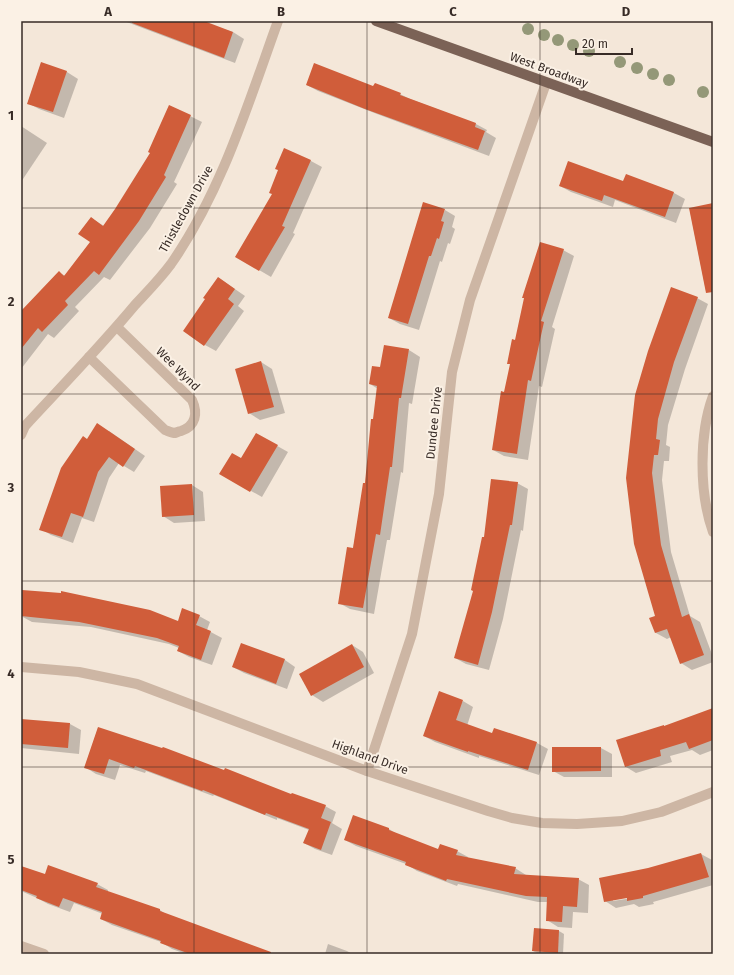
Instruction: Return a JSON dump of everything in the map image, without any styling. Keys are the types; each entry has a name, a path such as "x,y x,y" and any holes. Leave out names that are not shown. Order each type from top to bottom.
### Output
{"main road":[{"name":"West Broadway","path":"376,21 713,142"}],"street":[{"name":"Thistledown Drive","path":"21,435 25,426 117,327 170,265 187,239 216,187 236,137 278,21"},
{"name":"Dundee Drive","path":"367,771 412,634 439,494 452,372 470,300 546,83"},
{"name":"Wee Wynd","path":"89,357 165,430 175,433 192,425 195,417 195,408 192,400 117,327"},
{"path":"713,396 708,410 702,464 707,516 713,532"},
{"name":"Highland Drive","path":"21,667 79,672 137,684 367,771 512,818 542,823 577,824 622,821 662,812 713,792"},
{"path":"21,946 44,954"}],"building":[{"path":"132,21 204,21 233,32 224,58 132,23"},
{"path":"41,62 67,71 53,112 27,104"},
{"path":"314,63 373,86 375,83 401,93 400,95 476,123 475,127 485,131 478,150 365,109 306,85"},
{"path":"169,105 191,115 164,175 166,177 139,221 99,275 94,271 65,301 68,305 42,332 38,328 21,349 21,311 59,271 64,276 90,242 78,234 91,217 103,226 150,153 148,152"},
{"path":"284,148 311,160 282,226 285,227 259,271 235,257 272,194 269,193 278,170 275,169"},
{"path":"568,161 623,181 626,174 674,192 665,217 604,195 602,201 559,186"},
{"path":"423,202 445,209 441,221 444,222 439,239 437,238 431,256 429,256 408,324 388,318"},
{"path":"713,203 713,292 706,293 689,208"},
{"path":"540,242 564,249 541,321 544,322 531,381 528,380 517,454 492,450 501,391 504,392 510,364 507,364 512,339 515,340 524,298 522,298"},
{"path":"218,277 235,289 228,299 234,304 204,346 183,331"},
{"path":"671,287 698,297 674,362 658,419 656,439 660,440 658,455 654,455 652,473 661,545 682,617 689,614 704,655 680,664 667,629 655,633 649,618 655,616 634,544 626,478 635,395 648,351"},
{"path":"384,345 409,349 401,398 399,398 392,467 390,467 380,535 376,534 363,608 338,604 347,547 353,548 363,483 365,483 371,419 373,419 377,386 369,384 372,366 380,367"},
{"path":"261,361 274,407 248,414 235,369"},
{"path":"97,423 135,449 123,467 109,457 98,472 83,517 71,513 62,537 39,530 61,468 83,436 87,439"},
{"path":"256,433 278,445 250,492 219,474 232,453 241,458"},
{"path":"491,479 518,482 512,525 510,525 492,612 478,665 454,658 473,591 471,590 482,537 484,537"},
{"path":"192,484 194,515 162,517 160,486"},
{"path":"22,590 61,593 61,591 150,610 178,621 182,608 200,615 196,625 211,631 201,660 177,651 179,646 157,638 79,622 21,616"},
{"path":"241,643 285,659 276,684 232,667"},
{"path":"352,644 364,667 311,696 299,674"},
{"path":"439,691 463,700 456,720 492,733 494,728 537,742 528,770 468,752 423,736"},
{"path":"713,708 713,740 689,749 686,742 660,750 661,756 625,767 616,740 664,726"},
{"path":"21,719 70,723 68,748 21,744"},
{"path":"98,727 162,748 163,747 224,770 225,768 291,794 292,793 326,805 321,818 331,822 321,850 303,843 309,829 266,813 265,815 203,790 202,791 135,766 134,768 109,759 104,774 84,768"},
{"path":"552,747 601,747 601,771 552,772"},
{"path":"353,815 389,828 389,830 438,849 440,844 458,850 456,855 516,867 514,874 579,878 577,907 563,906 562,922 546,921 547,897 526,896 447,879 446,881 405,865 406,862 344,840"},
{"path":"701,853 709,877 643,896 643,898 627,901 627,898 604,902 599,878 648,868"},
{"path":"48,865 98,883 96,887 160,909 160,911 271,952 271,954 190,954 160,943 161,941 100,919 102,912 63,898 59,907 21,890 21,866 45,874"},
{"path":"534,928 559,930 558,953 532,951"}]}
